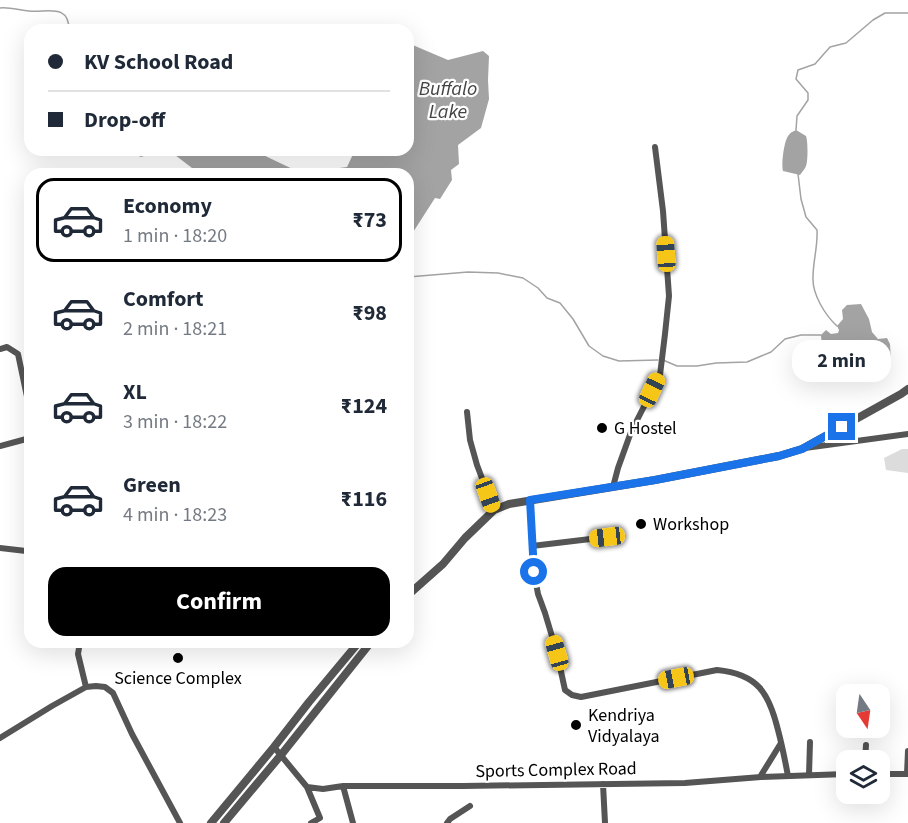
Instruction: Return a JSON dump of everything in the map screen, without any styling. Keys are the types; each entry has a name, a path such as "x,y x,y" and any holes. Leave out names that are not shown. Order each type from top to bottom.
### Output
{"street":[{"path":"613,487 631,432 660,375 669,296 663,212 655,147"},
{"path":"0,349 7,347 18,354 24,382"},
{"path":"802,449 908,389"},
{"path":"467,411 470,441 494,510"},
{"path":"414,590 443,564 465,537 494,510 509,504 724,467 802,449 908,434"},
{"path":"0,446 24,440"},
{"path":"530,500 534,572 538,594 551,631 565,690 581,697 709,671 723,671 746,678 761,689 771,704 788,776"},
{"path":"532,546 607,537"},
{"path":"0,548 24,551"},
{"path":"79,648 78,654 86,687"},
{"path":"211,823 354,648"},
{"path":"224,823 366,648"},
{"path":"0,738 52,705 86,687 105,687 113,693 132,734 180,823"},
{"path":"809,775 810,742"},
{"path":"760,777 781,743"},
{"path":"866,745 866,750"},
{"path":"274,747 307,787 320,818 311,823"},
{"path":"890,774 908,774 908,751"},
{"name":"Sports Complex Road","path":"307,787 323,789 343,786 685,783 836,774"},
{"path":"603,784 604,823"},
{"path":"343,786 353,823"},
{"path":"447,823 471,807"}],"shaded area":[{"path":"902,449 908,449 908,473 886,470 884,458"}],"water":[{"name":"Buffalo Lake","path":"414,46 448,60 483,51 489,56 489,99 481,128 458,145 459,164 451,170 452,180 440,199 435,198 414,231 414,168 339,168 347,167 352,156 414,156"},
{"path":"796,130 806,136 807,142 807,163 800,175 783,171 782,168 787,139"},
{"name":"Buffalo Lake","path":"176,156 265,156 290,168 192,168"},
{"path":"861,304 869,319 872,332 878,339 887,338 890,344 891,361 875,365 871,355 837,353 825,349 822,345 821,335 826,330 831,334 838,333 837,326 843,319 842,310 847,305"}],"waterway":[{"path":"0,8 56,11 65,16 68,24"},
{"path":"796,130 797,116 808,100 808,93 796,79 798,70 815,64 830,47 846,43 885,13 908,13"},
{"path":"798,174 806,217 817,230 813,284 824,310 837,326"},
{"path":"414,276 468,272 498,273 523,278 538,288 547,298 560,303 573,319 589,346 603,356 619,361 658,360"},
{"path":"663,360 677,366 747,362 771,352 785,339 801,335 821,335"}],"place":[{"name":"G Hostel","path":"602,428"},
{"name":"Workshop","path":"641,524"},
{"name":"Science Complex","path":"178,658"},
{"name":"Kendriya Vidyalaya","path":"576,725"}],"route":[{"path":"534,572 530,500 655,480 779,456 802,449 842,427"}]}
